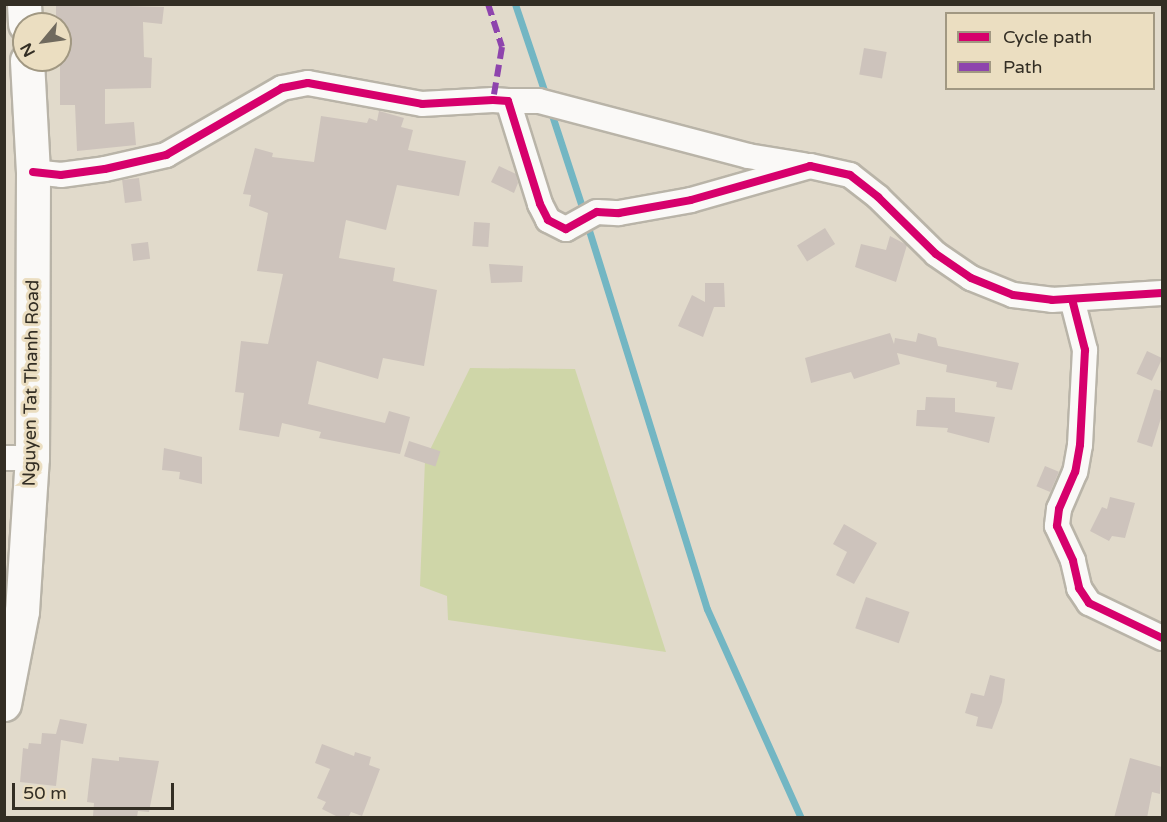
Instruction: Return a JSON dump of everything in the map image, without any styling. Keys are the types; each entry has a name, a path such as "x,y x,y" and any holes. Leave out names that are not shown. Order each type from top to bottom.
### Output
{"main road":[{"name":"Nguyen Tat Thanh Road","path":"4,704 22,611 18,458 33,172 28,72"}],"street":[{"path":"33,172 61,174 105,169 166,155 282,88 308,83 422,104 508,101 548,103 737,153 850,175 878,197 936,254 971,278 1013,295 1072,299 1162,293"},
{"path":"508,101 540,204 548,220 566,229 597,212 619,213 691,200 810,166"},
{"path":"1072,299 1085,351 1080,445 1075,472 1059,509 1057,526 1073,561 1079,588 1089,603 1162,638"}],"green space":[{"path":"470,368 575,369 666,652 448,620 447,596 420,586 425,460"}],"building":[{"path":"56,4 164,7 162,24 143,22 144,57 152,58 151,88 105,89 105,124 134,122 136,145 77,151 75,105 60,105 60,72 72,72 72,12 56,12"},
{"path":"864,48 887,52 882,79 859,75"},
{"path":"379,111 404,118 401,127 413,130 408,150 466,161 459,196 397,185 386,230 346,220 339,258 395,268 393,281 437,290 424,366 383,358 378,379 317,361 308,404 385,423 389,411 410,417 400,454 319,438 321,432 282,423 279,437 239,430 244,393 235,392 241,341 268,344 283,274 257,271 268,213 249,206 251,195 243,194 255,148 273,153 272,157 314,162 321,116 367,123 369,118 377,121"},
{"path":"499,166 516,174 518,183 514,193 491,182"},
{"path":"139,178 142,201 125,203 122,180"},
{"path":"474,222 490,223 488,247 472,246"},
{"path":"825,228 835,244 807,262 797,245"},
{"path":"890,236 907,245 896,282 855,267 861,244 886,250"},
{"path":"148,242 150,259 133,261 131,244"},
{"path":"489,264 523,266 522,282 491,283"},
{"path":"705,283 724,283 725,307 714,307 703,337 678,326 692,295 705,302"},
{"path":"890,333 894,344 895,338 916,342 918,333 936,338 938,346 1019,363 1012,390 996,387 997,382 946,372 947,365 897,353 900,364 854,379 851,372 811,383 805,358"},
{"path":"1147,351 1162,358 1152,381 1136,374"},
{"path":"1154,389 1162,391 1162,415 1152,447 1137,442"},
{"path":"926,397 955,398 955,412 995,417 989,443 947,432 948,428 916,426 917,410 925,410"},
{"path":"409,441 440,451 435,466 404,456"},
{"path":"164,448 202,457 202,484 179,479 180,472 162,470"},
{"path":"1045,466 1059,472 1050,492 1036,486"},
{"path":"1110,497 1135,503 1125,538 1112,536 1109,541 1090,531 1102,507 1107,509"},
{"path":"844,524 877,543 854,584 836,575 847,552 833,544"},
{"path":"866,597 909,612 899,643 855,628"},
{"path":"990,675 1005,679 1002,702 992,729 976,726 978,717 965,713 971,693 984,696"},
{"path":"60,719 87,724 83,744 61,740 56,786 20,782 23,748 28,749 29,743 41,744 42,733 56,734"},
{"path":"322,744 354,756 355,752 371,757 369,765 380,769 362,816 351,812 348,818 340,818 322,809 326,802 317,798 330,769 315,763"},
{"path":"119,757 159,761 149,812 138,811 137,817 93,816 94,803 87,802 92,758 119,761"},
{"path":"1130,758 1162,767 1160,794 1152,792 1147,818 1114,818"}],"waterway":[{"path":"515,4 546,96"},
{"path":"550,109 584,213"},
{"path":"587,224 707,609 801,818"}],"marked path":[{"path":"488,4 502,47 493,100"}],"cycle path":[{"path":"33,172 61,175 105,169 166,155 282,88 308,83 422,104 508,101 540,204 548,220 566,229 597,212 619,213 691,200 810,166 850,175 878,197 936,254 971,278 1013,295 1052,300 1162,293"},
{"path":"1072,299 1085,350 1080,445 1075,472 1059,509 1057,526 1073,561 1079,588 1089,603 1162,638"}]}
